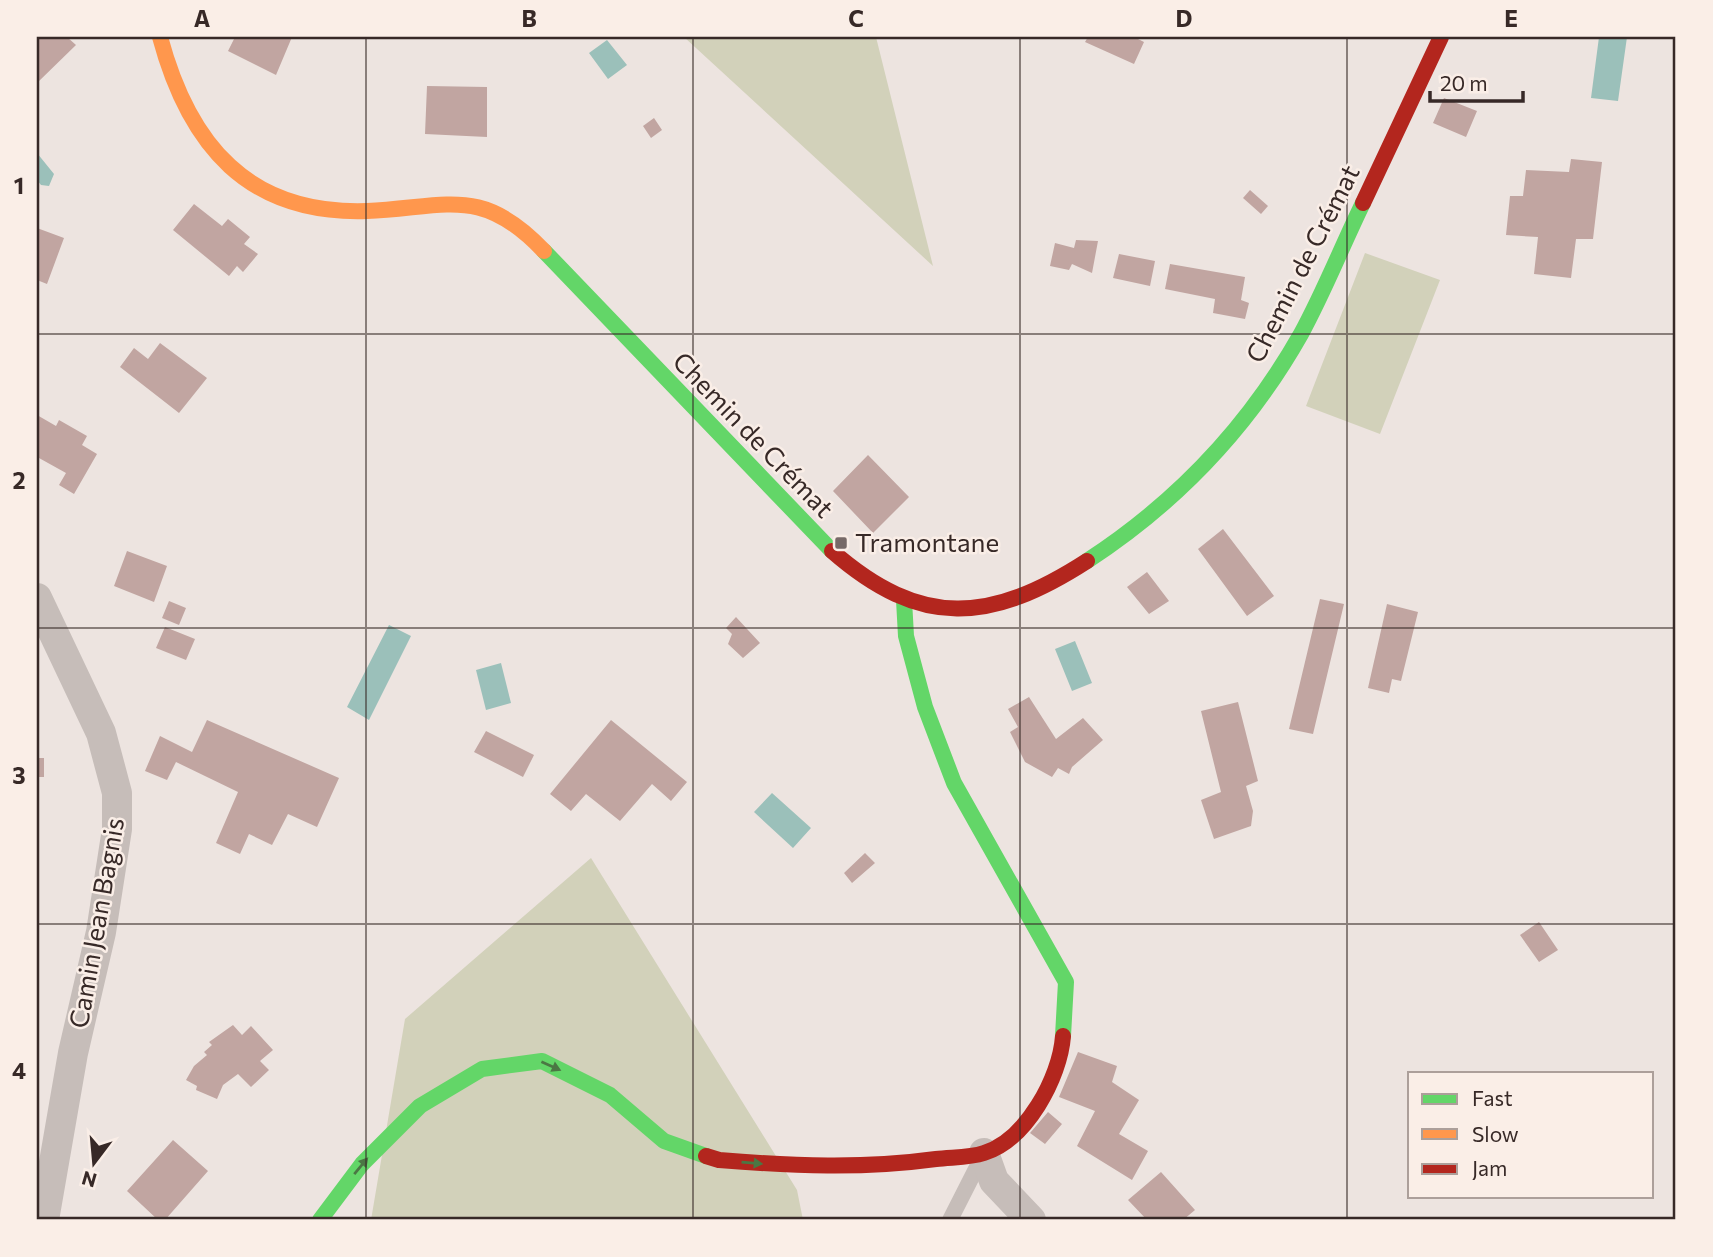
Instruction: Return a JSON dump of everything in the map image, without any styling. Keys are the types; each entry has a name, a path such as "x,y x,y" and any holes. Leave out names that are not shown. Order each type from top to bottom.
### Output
{"street":[{"name":"Chemin de Crémat","path":"160,37 176,96 189,119 220,159 262,192 310,208 367,211 408,203 455,202 487,210 507,219 540,245 813,534 856,572 904,600 963,607 1008,602 1061,577 1189,482 1231,436 1276,375 1302,332 1441,37"},
{"name":"Camin Jean Bagnis","path":"37,598 101,733 117,793 117,829 101,932 73,1053 44,1220"},
{"path":"320,1220 362,1164 419,1106 482,1069 542,1061 610,1095 664,1140 719,1160 801,1167 880,1167 984,1153 1014,1137 1039,1106 1062,1047 1066,982 954,783 925,707 912,660 906,636 904,600"},
{"path":"984,1153 994,1181 1031,1220"}],"lane":[{"path":"950,1220 984,1153"}],"green space":[{"path":"684,37 876,37 933,266"},
{"path":"1365,253 1440,280 1380,434 1306,406"},
{"path":"591,858 797,1190 803,1220 371,1220 405,1019"}],"water":[{"path":"1599,37 1627,37 1618,101 1591,98"},
{"path":"607,40 627,65 608,79 589,53"},
{"path":"37,153 54,174 49,186 41,185 37,180"},
{"path":"389,625 411,636 369,720 347,707"},
{"path":"1075,641 1092,683 1072,691 1055,649"},
{"path":"501,663 511,703 486,710 476,670"},
{"path":"772,793 811,828 793,848 754,812"}],"building":[{"path":"37,37 67,37 76,45 37,83"},
{"path":"235,37 292,37 276,75 228,51"},
{"path":"1088,37 1134,37 1144,42 1134,64 1085,42"},
{"path":"427,86 487,87 487,137 425,134"},
{"path":"1444,98 1477,111 1466,137 1433,123"},
{"path":"654,118 662,130 651,138 643,126"},
{"path":"1571,159 1602,162 1593,239 1576,239 1571,278 1534,274 1538,237 1506,235 1510,196 1523,196 1526,170 1569,172"},
{"path":"1250,190 1268,206 1261,214 1243,198"},
{"path":"194,204 222,226 228,219 250,237 244,244 258,254 243,272 237,266 229,276 173,230"},
{"path":"37,228 64,238 47,284 37,280"},
{"path":"1076,240 1098,241 1092,273 1072,264 1069,270 1050,266 1055,243 1074,248"},
{"path":"1119,254 1155,261 1150,286 1113,278"},
{"path":"1170,264 1245,277 1241,300 1249,303 1245,319 1213,313 1215,299 1165,289"},
{"path":"160,343 207,378 179,413 120,367 134,348 148,359"},
{"path":"37,415 56,426 59,420 87,436 82,445 97,454 74,494 59,485 66,473 39,458 37,461"},
{"path":"868,455 909,497 873,533 833,491"},
{"path":"1223,529 1274,596 1247,616 1198,549"},
{"path":"127,551 167,566 154,602 114,586"},
{"path":"1147,572 1169,601 1149,614 1127,587"},
{"path":"1320,599 1344,604 1313,734 1289,729"},
{"path":"169,601 186,608 179,625 162,618"},
{"path":"1387,604 1418,612 1401,681 1392,679 1389,693 1368,688"},
{"path":"736,617 760,643 743,658 728,644 732,634 726,628"},
{"path":"165,627 195,639 186,660 156,648"},
{"path":"1029,697 1056,739 1083,718 1103,740 1072,767 1069,774 1058,768 1052,777 1025,762 1010,732 1018,727 1008,709"},
{"path":"1238,702 1258,781 1246,786 1253,811 1251,826 1214,839 1201,800 1221,792 1201,711"},
{"path":"207,720 339,778 317,827 288,814 272,845 249,834 240,854 216,843 238,792 176,762 167,780 145,771 160,736 192,752"},
{"path":"611,720 687,782 671,801 652,784 620,821 586,794 571,811 550,794"},
{"path":"486,731 534,755 523,777 474,752"},
{"path":"37,758 44,758 44,777 37,777"},
{"path":"865,853 875,863 852,883 844,873"},
{"path":"1539,922 1558,950 1539,962 1520,935"},
{"path":"233,1025 242,1035 251,1026 273,1050 260,1061 269,1070 251,1087 238,1074 223,1085 217,1099 196,1090 197,1086 186,1080 194,1066 207,1055 204,1052 212,1045 209,1042"},
{"path":"1078,1052 1117,1066 1112,1082 1139,1100 1119,1134 1148,1151 1132,1180 1077,1146 1095,1111 1059,1097"},
{"path":"1048,1112 1062,1124 1045,1144 1030,1133"},
{"path":"173,1140 208,1171 165,1220 158,1220 127,1191"},
{"path":"1161,1172 1195,1210 1183,1220 1147,1220 1128,1200"}],"traffic: fast":[{"path":"1087,561 1151,514 1180,488 1234,431 1258,400 1301,334 1363,203"},
{"path":"544,251 832,551"},
{"path":"904,600 906,636 925,707 954,783 1066,982 1063,1036"},
{"path":"320,1220 362,1164 420,1106 482,1069 542,1061 610,1095 664,1141 706,1156"}],"traffic: slow":[{"path":"160,37 172,76 207,141 230,166 257,186 289,201 325,209 367,211 441,205 481,208 501,216 522,230 544,251"}],"traffic: jam":[{"path":"1363,203 1441,37"},
{"path":"832,551 865,576 896,594 926,605 957,608 988,606 1019,597 1052,582 1087,561"},
{"path":"706,1156 747,1162 855,1165 966,1157 984,1153 1014,1135 1038,1105 1055,1070 1063,1036"}],"place":[{"name":"Tramontane","path":"841,543"}]}
